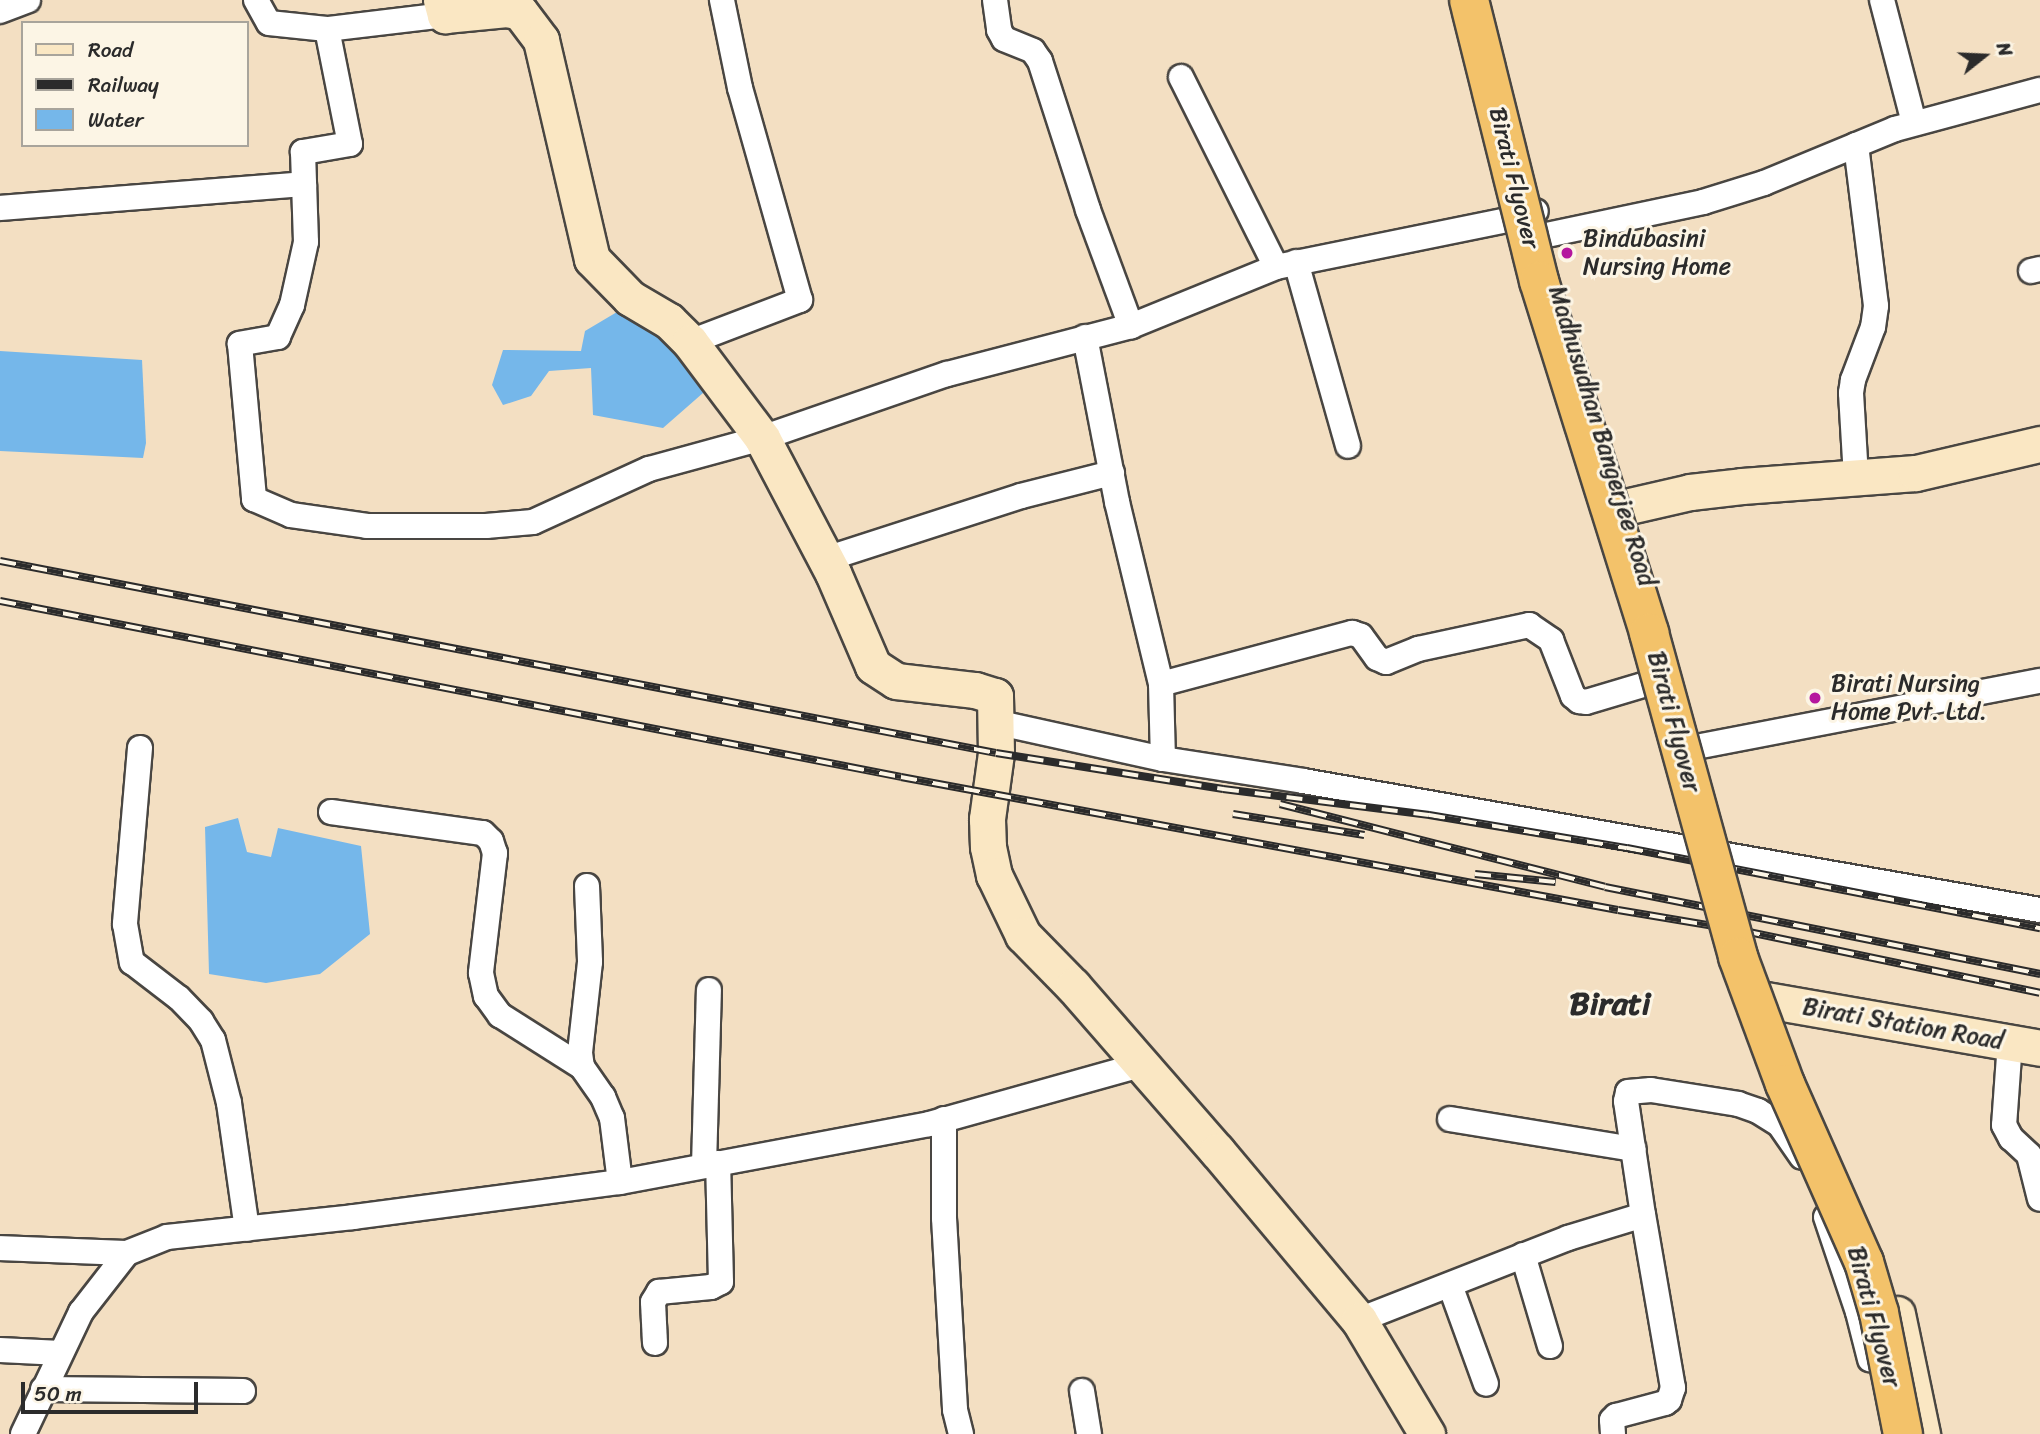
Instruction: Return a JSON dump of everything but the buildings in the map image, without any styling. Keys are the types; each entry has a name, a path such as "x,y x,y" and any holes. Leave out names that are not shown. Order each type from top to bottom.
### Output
{"main road":[{"name":"Birati Flyover","path":"1469,0 1539,281 1653,644 1738,957 1786,1084 1864,1262 1878,1313 1903,1434"}],"street":[{"path":"0,11 28,0"},
{"path":"256,0 269,23 327,29 443,7 507,9 520,12 541,40 592,259 630,298 669,321 690,342 762,438 826,559 873,666 896,681 975,690 995,696 996,754 986,819 988,848 994,875 1006,905 1023,935 1073,986 1217,1151 1359,1321 1421,1433"},
{"path":"690,342 800,300 740,88 722,0"},
{"path":"995,0 999,30 1004,38 1032,51 1040,61 1088,210 1131,326"},
{"name":"Madhusudhan Bangerjee Road","path":"1450,0 1568,332 1625,508 1696,747 1766,1000 1810,1108 1883,1268 1901,1328 1922,1434"},
{"name":"Madhusudhan Bangerjee Road","path":"1488,0 1528,223 1536,331 1651,699 1675,749 1696,747"},
{"path":"1882,0 1914,123"},
{"path":"327,29 350,144 303,152 306,242 292,305 278,337 240,344 254,499 291,515 367,526 486,526 533,522 649,469 762,438 947,374 1131,326 1286,265 1528,223 1703,202 1765,183 1914,123 2040,90"},
{"path":"1181,77 1286,265 1348,446"},
{"path":"1856,145 1876,306 1873,327 1853,380 1851,393 1856,478"},
{"path":"0,208 304,184"},
{"path":"1085,337 1112,473 1161,684 1163,759"},
{"path":"1625,508 1690,492 1916,473 2040,444"},
{"path":"826,559 1021,496 1112,473"},
{"path":"1161,684 1352,633 1361,636 1377,658 1386,662 1418,649 1529,625 1550,640 1573,696 1578,701 1651,699"},
{"path":"1696,747 2040,681"},
{"path":"995,722 1163,759 2040,910"},
{"path":"140,748 125,924 132,962 179,998 201,1021 213,1040 229,1103 247,1229"},
{"path":"331,812 483,833 491,841 495,853 481,973 486,996 500,1015 582,1067 603,1097 612,1118 620,1182"},
{"path":"582,1067 580,1053 590,962 587,886"},
{"path":"655,1343 653,1302 659,1292 711,1287 721,1282 711,1165 709,990"},
{"name":"Birati Station Road","path":"1766,1000 2025,1045"},
{"path":"2025,1045 2004,1125 2011,1139 2029,1155 2040,1199"},
{"path":"0,1248 127,1253 167,1237 620,1182 944,1119 1140,1065"},
{"path":"1613,1434 1612,1420 1616,1416 1665,1403 1672,1395 1626,1096 1634,1089 1738,1104 1765,1115 1785,1131 1810,1169 1847,1278 1868,1348 1884,1434"},
{"path":"944,1119 945,1231 955,1410 961,1434"},
{"path":"1450,1119 1634,1149"},
{"path":"1359,1321 1568,1238 1643,1215"},
{"path":"23,1434 81,1312 127,1253"},
{"path":"1523,1255 1550,1346"},
{"path":"1450,1284 1486,1384"},
{"path":"0,1350 61,1353"},
{"path":"43,1389 243,1391"},
{"path":"1082,1391 1089,1434"}],"water":[{"path":"617,312 663,332 711,386 663,428 593,415 591,368 549,371 531,396 503,405 492,385 503,350 581,351 585,331"},
{"path":"0,351 142,360 146,443 143,458 0,451"},
{"path":"238,818 247,852 271,857 278,828 361,846 370,934 320,974 266,983 209,974 205,827"}],"railway":[{"path":"0,561 996,753 1223,789 1429,815 1627,848 2040,928"},
{"path":"0,601 901,777 1744,931 2040,993"},
{"path":"1280,804 1605,887 2040,974"},
{"path":"1233,814 1364,835"},
{"path":"1475,874 1556,882"}],"place":[{"name":"Bindubasini Nursing Home","path":"1567,253"},
{"name":"Birati Nursing Home Pvt. Ltd.","path":"1815,698"}],"district":[{"name":"Birati","path":"1610,1004"}]}
